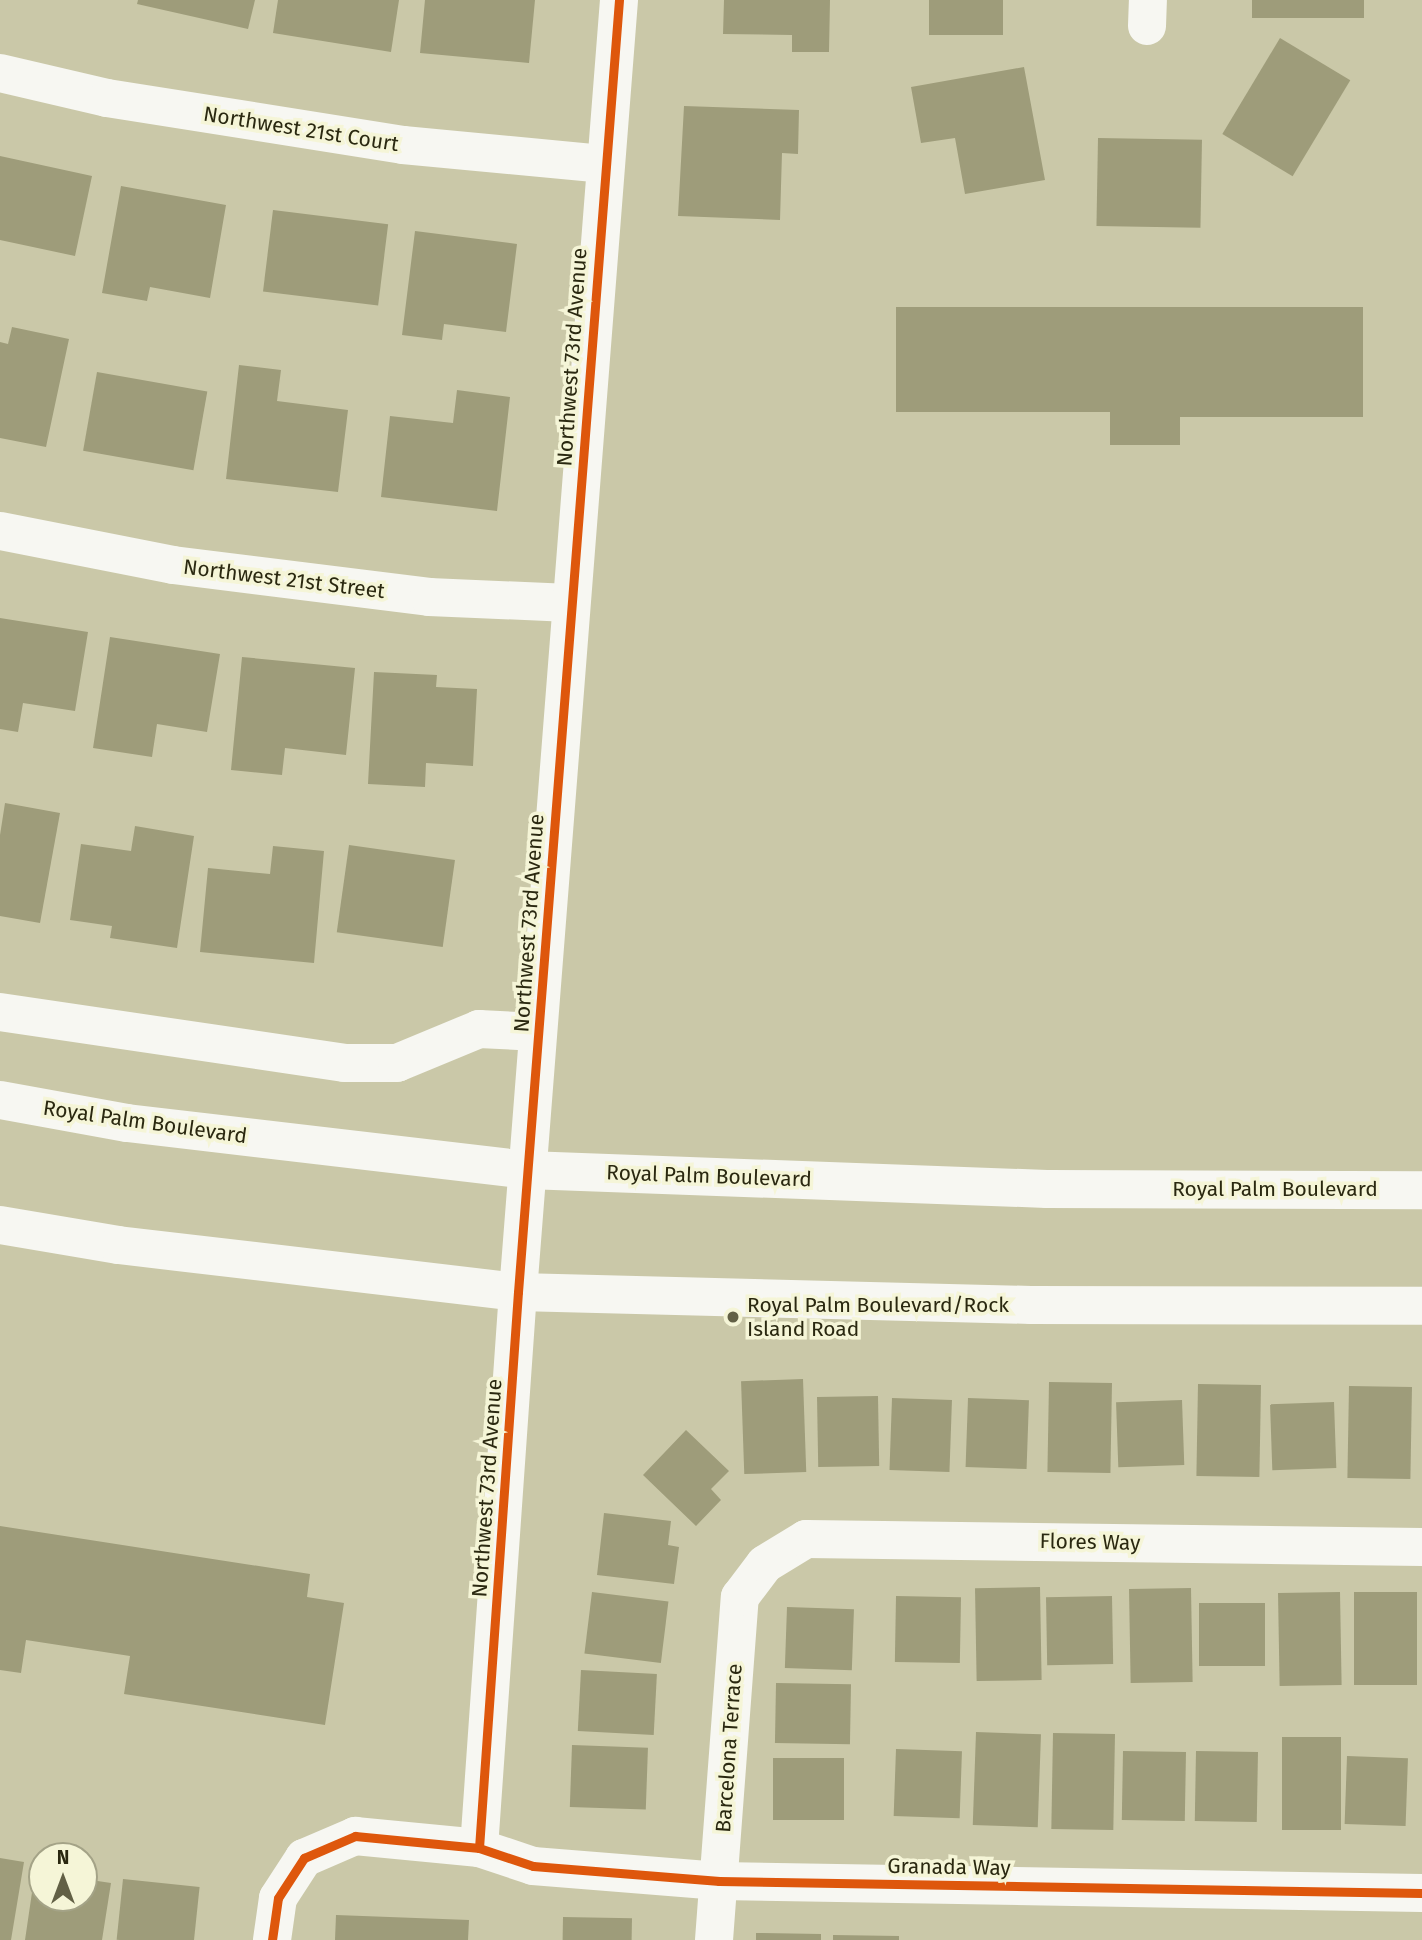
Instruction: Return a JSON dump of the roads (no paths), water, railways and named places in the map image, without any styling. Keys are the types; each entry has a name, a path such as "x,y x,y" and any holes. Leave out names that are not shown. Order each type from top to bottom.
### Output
{"street":[{"name":"Northwest 73rd Avenue","path":"479,1848 527,1170 619,0"},
{"name":"Northwest 21st Court","path":"0,73 107,98 403,145 605,164"},
{"name":"Northwest 21st Street","path":"0,531 173,565 429,597 570,603"},
{"path":"0,1012 344,1063 397,1063 479,1029 538,1032"},
{"name":"Royal Palm Boulevard","path":"0,1100 127,1123 527,1170 1047,1189 1422,1190"},
{"path":"0,1225 118,1245 518,1292 1031,1305 1422,1306"},
{"name":"Flores Way","path":"765,1564 806,1539 1422,1546"},
{"name":"Barcelona Terrace","path":"714,1940 740,1597 765,1564"},
{"name":"Granada Way","path":"272,1940 278,1898 304,1858 355,1836 479,1848 533,1866 719,1881 1422,1893"}],"place":[{"name":"Royal Palm Boulevard/Rock Island Road","path":"733,1317"}]}
